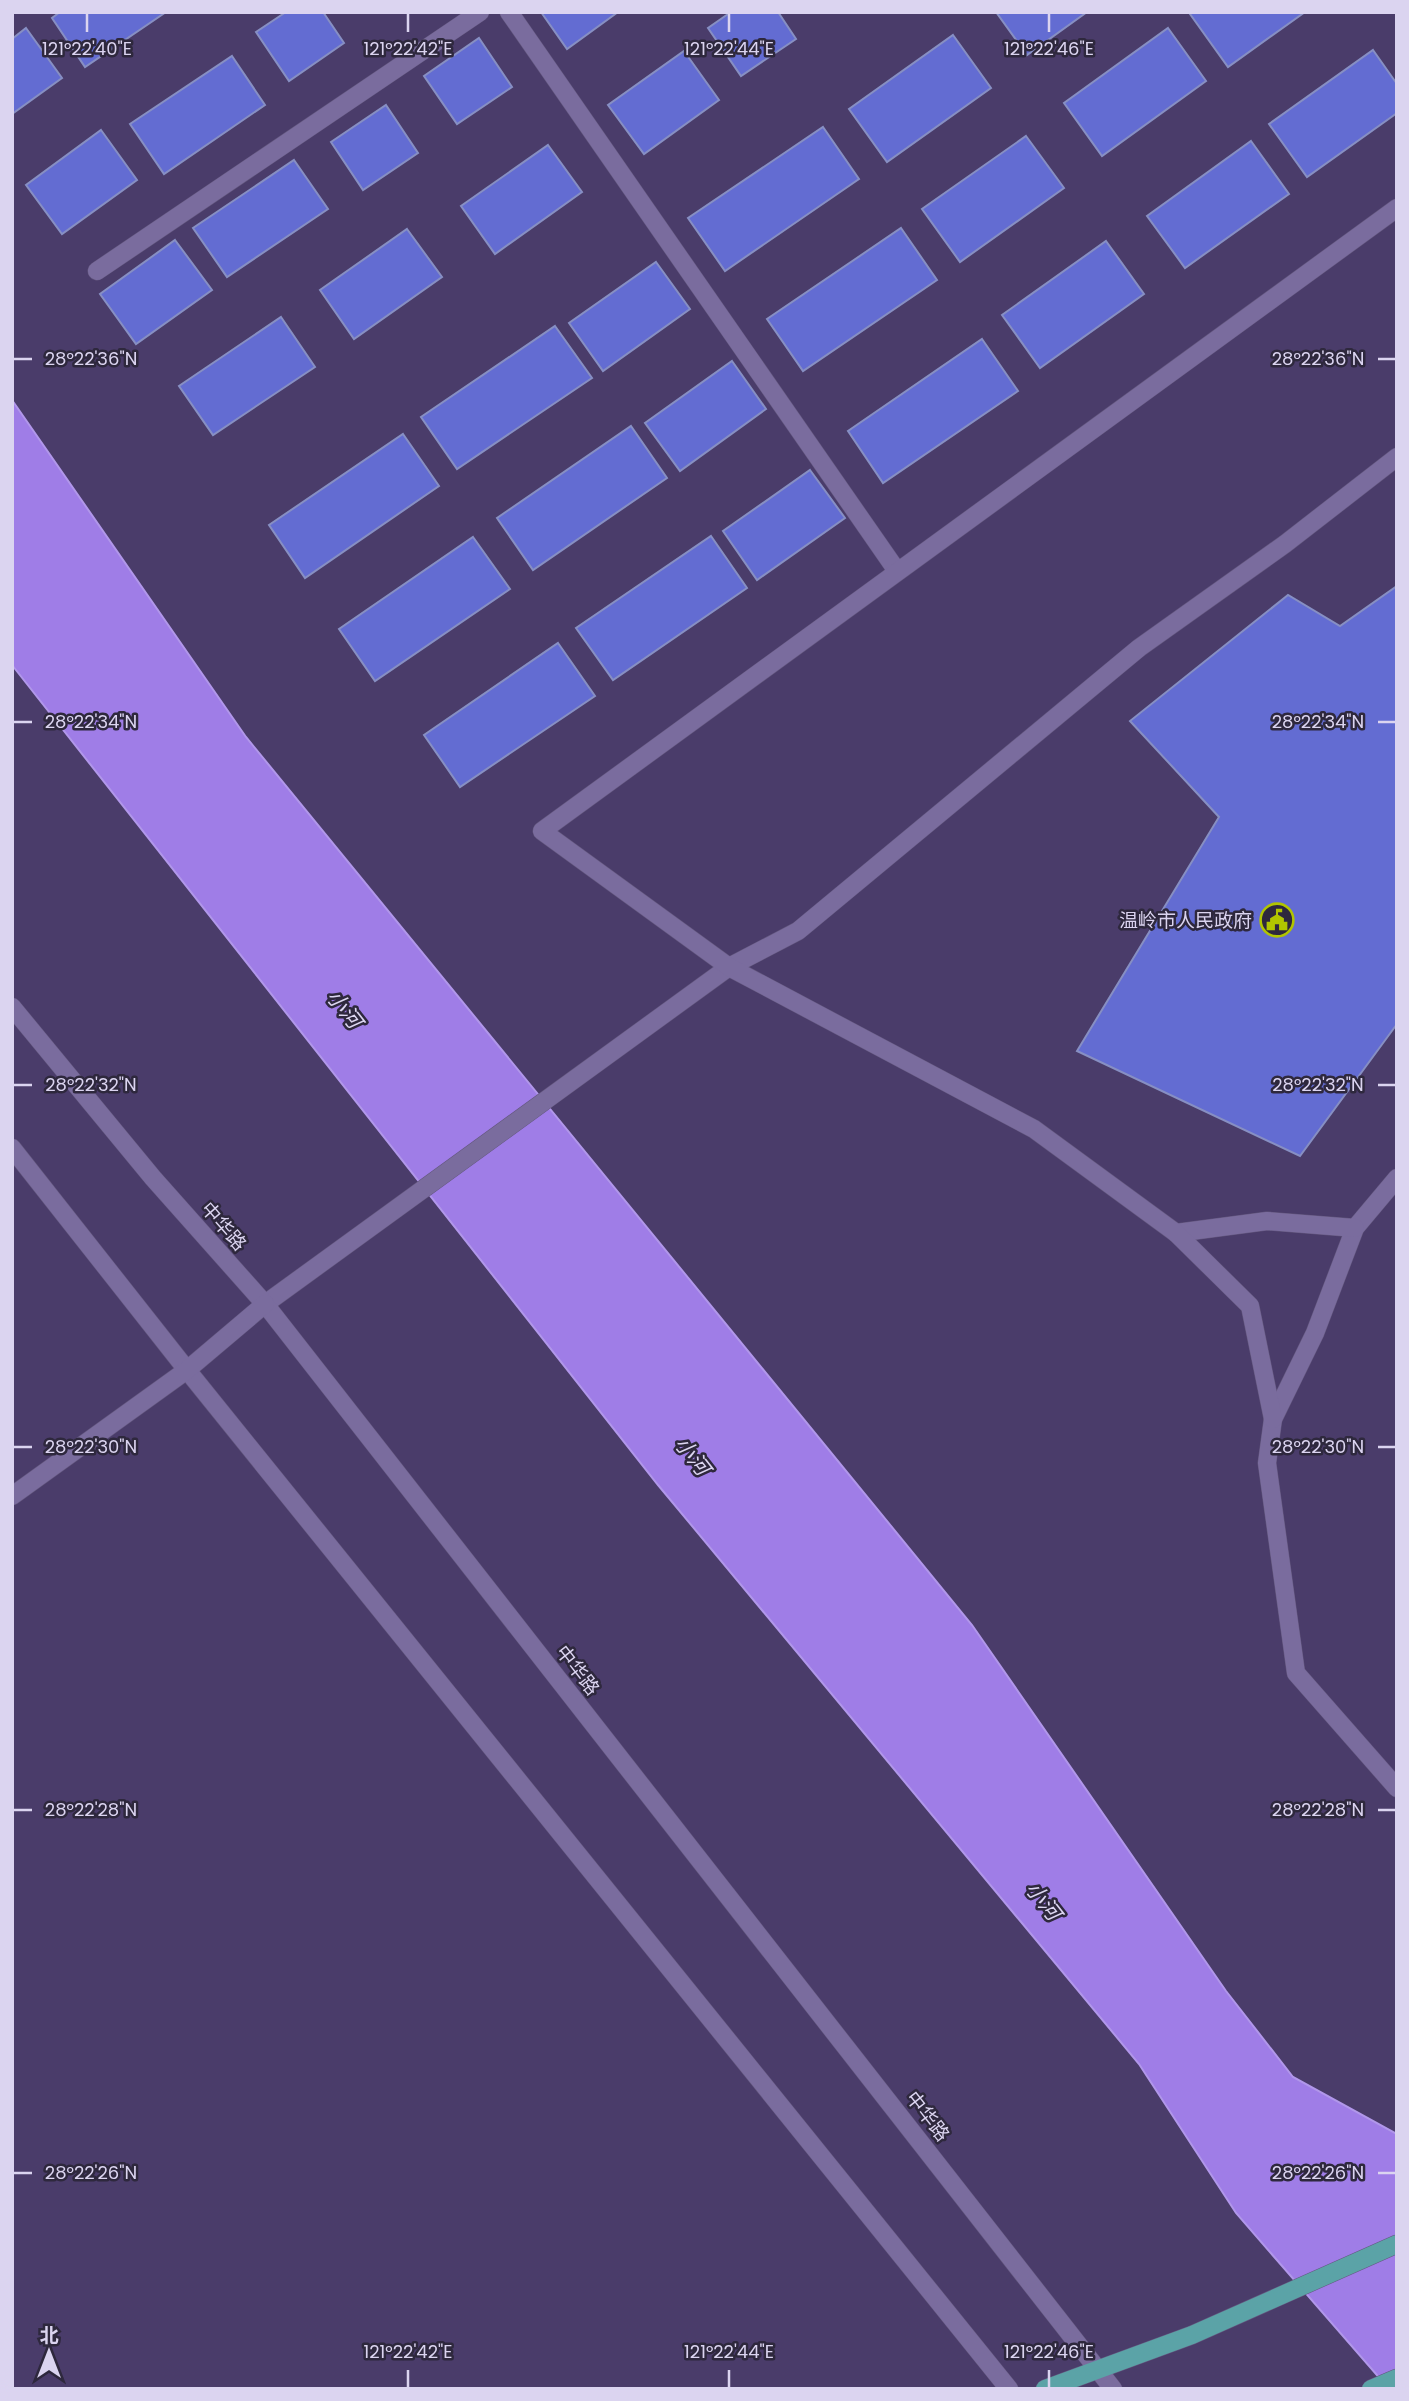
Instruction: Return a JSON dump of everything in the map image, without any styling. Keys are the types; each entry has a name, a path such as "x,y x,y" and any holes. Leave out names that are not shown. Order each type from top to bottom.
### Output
{"main road":[{"path":"1045,2389 1192,2335 1397,2244"},
{"path":"1371,2389 1397,2378"}],"street":[{"path":"97,271 480,12"},
{"path":"509,12 897,571"},
{"path":"1273,1419 1250,1306 1176,1233 1034,1129 729,967 542,831 1397,208"},
{"path":"12,1496 187,1370 265,1304 593,1064 729,967 798,932 1139,648 1285,544 1397,457"},
{"name":"中华路","path":"12,1007 153,1178 265,1304 1113,2389"},
{"path":"12,1148 187,1370 1009,2389"},
{"path":"1397,1178 1355,1228 1315,1333 1273,1419 1267,1463 1296,1673 1397,1788"},
{"path":"1176,1233 1267,1221 1355,1228"}],"water":[{"name":"小河","path":"12,400 246,737 972,1625 1226,1991 1293,2077 1397,2134 1397,2389 1389,2389 1236,2213 1139,2064 658,1485 12,665"}],"building":[{"path":"60,12 166,12 85,67 52,18"},
{"path":"286,12 323,12 344,43 289,81 256,32"},
{"path":"541,12 618,12 567,49"},
{"path":"731,12 778,12 796,39 741,76 708,28"},
{"path":"996,12 1087,12 1027,55"},
{"path":"1305,12 1228,67 1190,14"},
{"path":"26,28 62,78 12,114 12,39"},
{"path":"1168,28 1206,81 1102,156 1064,103"},
{"path":"953,35 991,88 887,162 849,109"},
{"path":"479,38 512,87 457,124 424,76"},
{"path":"1373,50 1397,84 1397,113 1307,177 1269,124"},
{"path":"684,51 719,100 644,154 608,105"},
{"path":"232,56 265,105 164,174 130,124"},
{"path":"386,105 418,153 363,190 331,142"},
{"path":"823,127 859,179 725,271 688,218"},
{"path":"101,130 137,180 62,234 26,185"},
{"path":"1026,136 1064,188 960,262 922,209"},
{"path":"1251,141 1289,194 1185,268 1147,216"},
{"path":"548,145 582,192 495,254 461,206"},
{"path":"294,160 328,209 227,277 193,228"},
{"path":"901,228 937,280 803,371 767,319"},
{"path":"407,229 442,277 354,339 320,290"},
{"path":"175,240 212,290 136,344 100,294"},
{"path":"1106,241 1144,294 1040,368 1002,315"},
{"path":"656,262 690,309 603,371 569,323"},
{"path":"281,317 315,367 213,435 179,386"},
{"path":"555,326 592,378 457,469 421,417"},
{"path":"982,339 1018,391 883,483 848,431"},
{"path":"732,361 766,409 680,471 645,423"},
{"path":"631,426 667,478 533,570 497,518"},
{"path":"403,434 439,486 305,578 269,525"},
{"path":"810,470 845,518 757,580 723,531"},
{"path":"711,536 747,588 613,680 576,628"},
{"path":"473,537 510,589 375,681 339,629"},
{"name":"温岭市人民政府","path":"1397,586 1397,1024 1300,1156 1077,1051 1219,817 1130,721 1288,595 1340,626"},
{"path":"558,643 595,696 460,787 424,735"}],"place":[{"name":"温岭市人民政府","path":"1277,920"}]}
